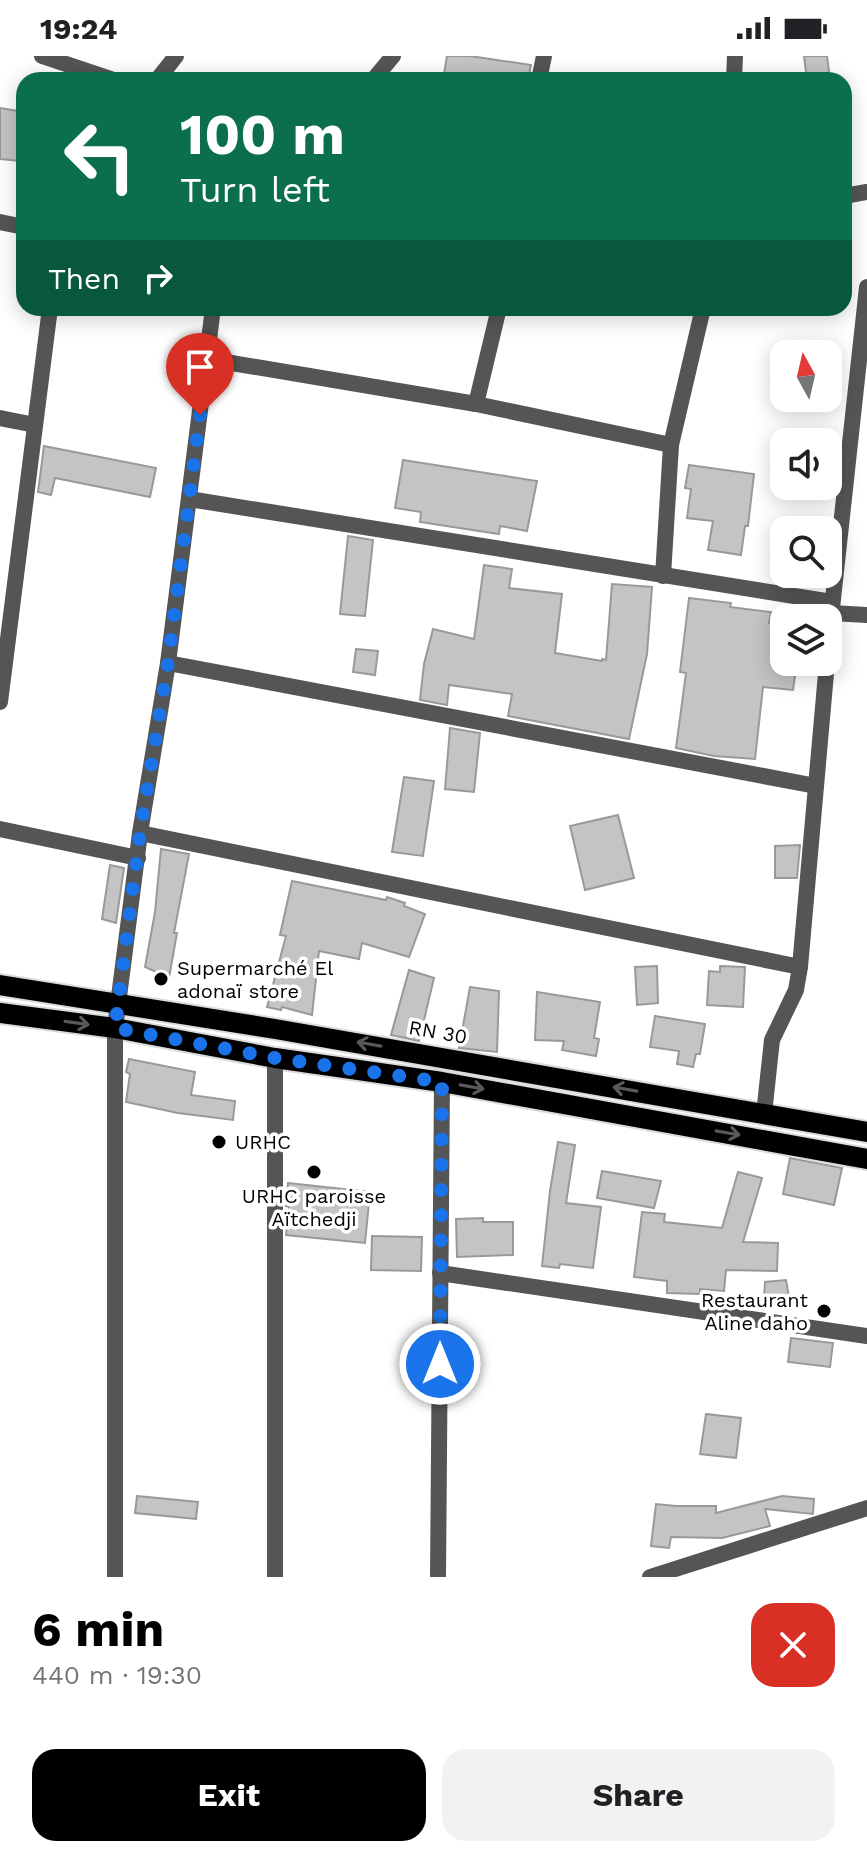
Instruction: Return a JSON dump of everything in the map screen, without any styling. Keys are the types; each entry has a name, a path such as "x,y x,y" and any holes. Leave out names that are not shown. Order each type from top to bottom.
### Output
{"main road":[{"name":"RN 30","path":"0,985 461,1060 867,1132"},
{"path":"0,1013 115,1028 275,1058 442,1082 867,1159"}],"street":[{"path":"42,56 90,72"},
{"path":"163,72 176,56"},
{"path":"380,72 393,56"},
{"path":"831,604 867,287"},
{"path":"0,702 6,607 49,316"},
{"path":"115,1577 115,1028 140,833 168,663 212,316"},
{"path":"476,404 497,316"},
{"path":"663,576 671,445 701,316"},
{"path":"208,359 476,404 671,445"},
{"path":"0,418 35,425"},
{"path":"189,499 663,576 810,604"},
{"path":"842,610 867,615"},
{"path":"168,663 816,786"},
{"path":"764,1114 772,1040 796,990 800,967 826,676"},
{"path":"0,829 138,858"},
{"path":"140,833 800,967"},
{"path":"275,1058 275,1577"},
{"path":"438,1577 442,1082"},
{"path":"440,1273 867,1336"},
{"path":"650,1577 867,1508"}],"building":[{"path":"447,56 470,56 531,65 530,72 444,72"},
{"path":"804,56 827,56 829,72 806,72"},
{"path":"0,108 16,111 16,161 0,159"},
{"path":"44,446 156,468 150,497 55,478 51,495 38,492"},
{"path":"403,460 537,481 527,531 500,526 499,534 420,522 421,512 395,508"},
{"path":"689,465 754,474 741,555 708,550 713,521 687,518 691,489 685,488"},
{"path":"348,536 373,540 365,616 340,614"},
{"path":"484,565 512,569 509,588 562,594 555,653 602,661 606,660 612,584 652,587 647,654 629,739 508,716 512,694 449,685 447,705 420,700 424,664 433,629 474,639"},
{"path":"689,598 770,612 770,676 795,676 793,690 763,687 755,759 714,756 676,748 686,673 680,672"},
{"path":"356,649 378,651 375,675 353,672"},
{"path":"450,728 480,733 474,792 445,789"},
{"path":"404,777 434,781 423,856 392,852"},
{"path":"618,815 634,878 585,890 570,826"},
{"path":"800,845 797,878 775,878 775,846"},
{"path":"161,849 189,854 169,978 145,967 155,912"},
{"path":"110,865 124,868 116,923 102,919"},
{"path":"292,881 386,900 387,897 425,914 409,957 362,943 359,959 319,951 312,1015 282,1007 281,1010 267,1007 286,936 280,935"},
{"path":"657,966 658,1003 637,1005 635,967"},
{"path":"720,966 745,967 743,1007 707,1005 709,971 720,972"},
{"path":"409,970 434,978 419,1041 391,1035"},
{"path":"470,987 499,991 497,1052 459,1048"},
{"path":"537,992 600,1002 594,1038 599,1039 596,1056 562,1050 564,1041 535,1040"},
{"path":"655,1016 705,1024 700,1054 696,1054 693,1067 677,1064 679,1051 650,1047"},
{"path":"129,1059 195,1072 191,1095 235,1101 233,1120 126,1102"},
{"path":"558,1142 575,1145 566,1203 601,1207 593,1268 560,1264 559,1268 542,1266"},
{"path":"790,1158 842,1168 834,1205 783,1194"},
{"path":"602,1171 661,1181 654,1208 597,1198"},
{"path":"738,1172 762,1178 743,1242 778,1243 777,1271 726,1270 724,1291 700,1289 700,1294 667,1293 667,1281 634,1277 642,1212 665,1214 664,1222 722,1228"},
{"path":"288,1183 370,1192 365,1243 286,1235"},
{"path":"483,1218 483,1222 513,1222 513,1255 457,1257 456,1219"},
{"path":"372,1236 422,1237 421,1271 371,1270"},
{"path":"786,1280 789,1297 764,1300 765,1282"},
{"path":"791,1338 833,1343 830,1367 788,1362"},
{"path":"706,1414 741,1418 736,1458 700,1454"},
{"path":"137,1496 198,1502 196,1519 135,1513"},
{"path":"782,1496 814,1499 813,1514 765,1509 770,1526 722,1538 671,1537 669,1548 651,1546 656,1504 716,1506 716,1513"}],"place":[{"name":"Supermarché El adonaï store","path":"161,979"},
{"name":"URHC","path":"219,1142"},
{"name":"URHC paroisse Aïtchedji","path":"314,1172"},
{"name":"Restaurant Aline daho","path":"824,1311"}],"route":[{"path":"200,415 115,1028 275,1058 442,1082 440,1364"}]}
